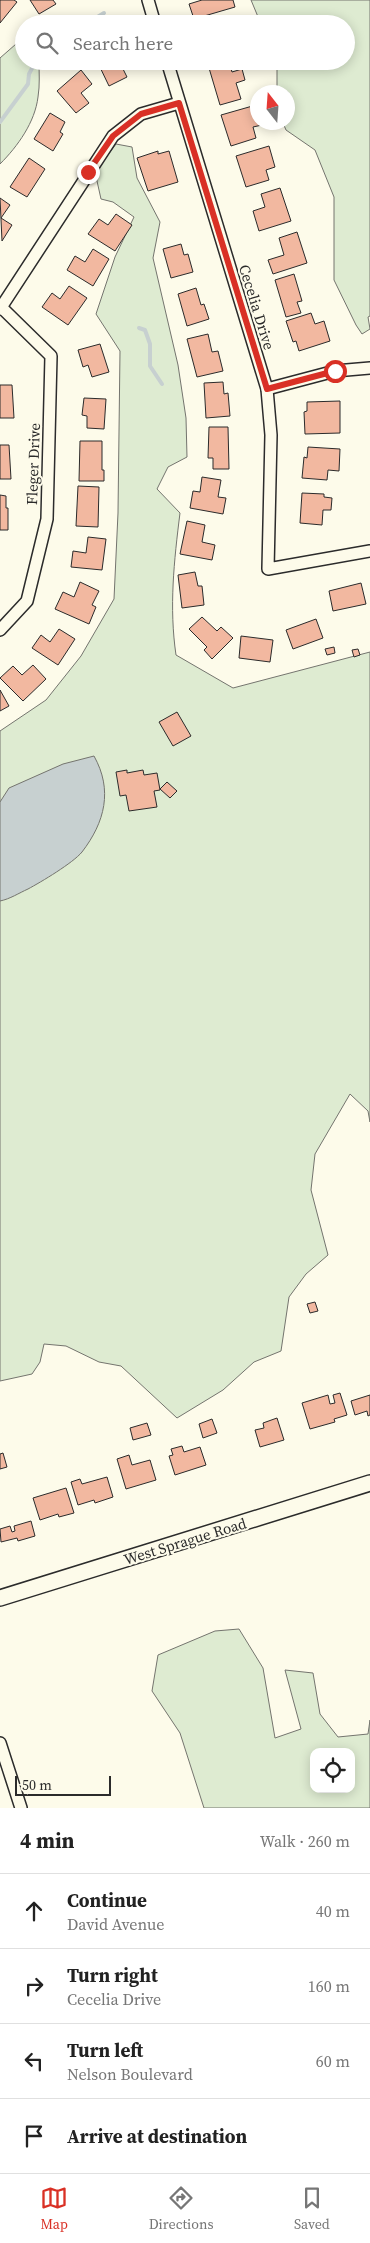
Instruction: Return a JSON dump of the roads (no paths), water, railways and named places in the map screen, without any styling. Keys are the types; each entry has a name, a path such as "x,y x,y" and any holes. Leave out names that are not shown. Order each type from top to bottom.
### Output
{"street":[{"path":"148,0 152,15"},
{"name":"Cecelia Drive","path":"170,70 267,389 271,435 268,569 370,551"},
{"path":"1,308 113,136 141,114 179,103"},
{"name":"Fleger Drive","path":"0,630 27,601 47,518 51,356 1,308"},
{"path":"267,389 335,371 370,368"},
{"name":"West Sprague Road","path":"0,1598 370,1483"},
{"path":"0,1743 21,1808"}],"waterway":[{"path":"0,122 28,84 31,70"},
{"path":"139,328 145,330 150,344 150,366 162,384"}]}
